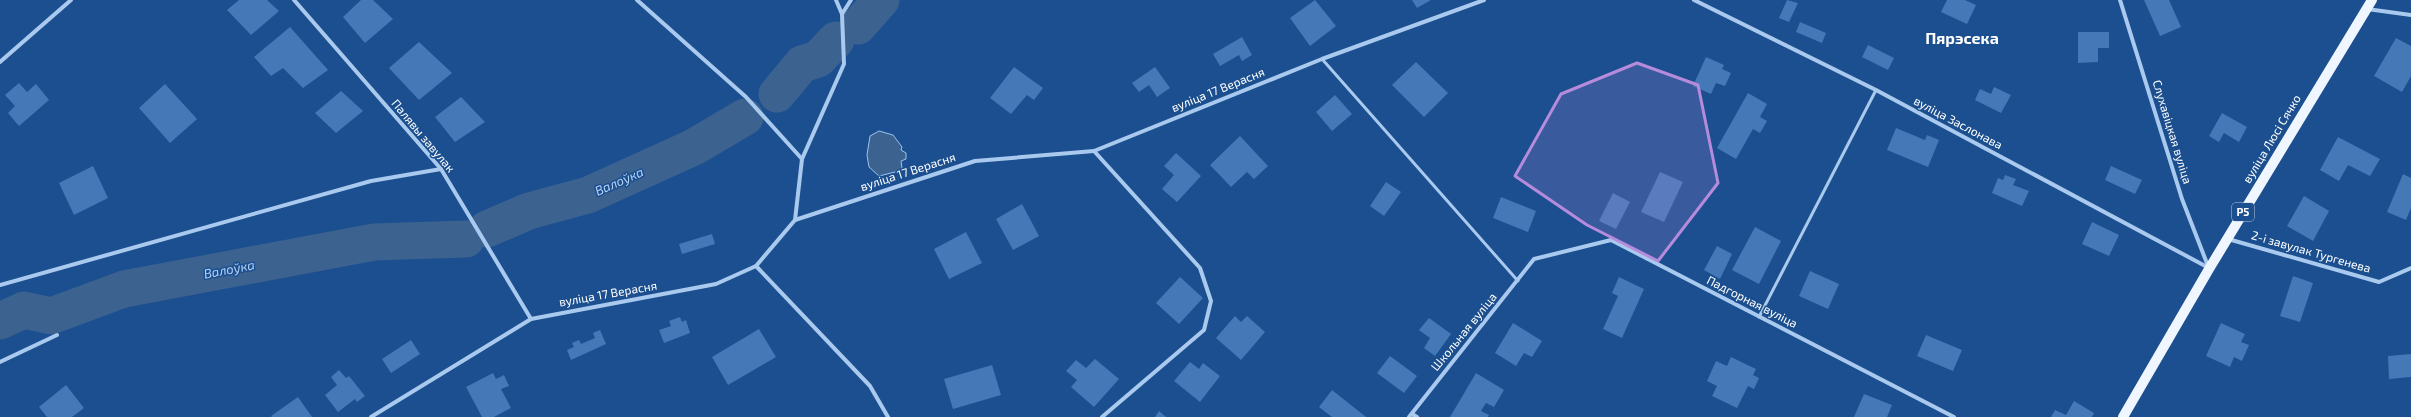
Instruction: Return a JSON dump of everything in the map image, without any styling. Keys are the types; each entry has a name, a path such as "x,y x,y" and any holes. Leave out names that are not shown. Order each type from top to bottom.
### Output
{"main road":[{"name":"вуліца Люсі Сячко","path":"2123,417 2209,269 2372,0"}],"street":[{"path":"0,62 71,0"},
{"name":"Палявы завулак","path":"294,0 441,169 531,319"},
{"path":"637,0 746,97 802,159"},
{"path":"794,220 802,159 844,64 842,14 836,0"},
{"path":"842,14 851,0"},
{"name":"вуліца 17 Верасня","path":"370,417 531,319 716,284 756,266 794,220 975,161 1094,151 1322,59 1484,0"},
{"name":"вуліца Заслонава","path":"1694,0 1876,90 2209,269"},
{"name":"Слухавіцкая вуліца","path":"2120,0 2182,199 2209,269"},
{"path":"2366,9 2411,14"},
{"path":"1094,151 1200,268 1211,301 1204,330 1102,417"},
{"path":"0,285 370,181 441,169"},
{"name":"2-і завулак Тургенева","path":"2227,239 2380,282 2411,268"},
{"name":"Падгорная вуліца","path":"1534,259 1611,240 1954,417"},
{"name":"Школьная вуліца","path":"1410,415 1534,259"},
{"path":"756,266 870,386 888,417"},
{"path":"0,362 57,335"},
{"path":"1410,415 1417,417"}],"lane":[{"path":"1322,59 1518,281"},
{"path":"1759,317 1876,90"}],"highlighted area":[{"path":"1637,63 1698,85 1718,183 1658,261 1587,225 1515,176 1561,94"}],"water":[{"path":"879,131 893,135 902,147 901,150 906,153 906,159 901,161 902,168 899,171 879,176 869,167 867,155 870,136"}],"building":[{"path":"239,0 267,0 279,11 251,35 227,10"},
{"path":"361,0 373,0 393,19 365,43 343,17"},
{"path":"1315,0 1336,26 1310,46 1290,18"},
{"path":"1412,0 1431,0 1417,8"},
{"path":"1787,0 1798,3 1789,22 1779,18"},
{"path":"1947,0 1965,0 1976,5 1967,24 1941,12"},
{"path":"2144,0 2169,0 2181,27 2160,36"},
{"path":"1800,22 1826,33 1822,43 1796,32"},
{"path":"290,27 328,70 303,88 283,68 271,76 254,57"},
{"path":"2078,32 2109,32 2109,48 2098,48 2098,62 2078,63"},
{"path":"1242,37 1252,55 1242,61 1239,55 1220,66 1213,54"},
{"path":"2396,38 2411,46 2411,76 2402,92 2374,76"},
{"path":"419,42 452,73 419,100 389,68"},
{"path":"1868,45 1894,58 1888,70 1862,57"},
{"path":"1706,57 1724,65 1722,69 1731,73 1725,86 1716,83 1711,94 1693,86"},
{"path":"1416,62 1448,93 1424,117 1392,85"},
{"path":"1014,67 1043,88 1034,100 1027,95 1011,114 990,98"},
{"path":"1155,67 1170,88 1157,97 1149,85 1139,92 1132,83"},
{"path":"19,83 27,92 36,84 49,100 19,126 8,113 15,106 5,95"},
{"path":"165,84 197,119 170,143 139,108"},
{"path":"1994,87 2011,95 2001,113 1975,100 1980,89 1991,94"},
{"path":"341,91 363,111 336,133 315,113"},
{"path":"1748,93 1767,104 1760,117 1767,121 1760,133 1753,129 1736,159 1717,148"},
{"path":"1335,95 1352,114 1332,131 1316,112"},
{"path":"461,97 485,122 455,142 435,117"},
{"path":"2222,113 2247,127 2239,142 2224,133 2219,142 2209,136"},
{"path":"1896,128 1925,140 1927,135 1939,140 1928,167 1887,150"},
{"path":"1240,136 1268,166 1254,179 1247,172 1231,187 1210,165"},
{"path":"2338,137 2380,159 2370,176 2348,165 2339,181 2320,170"},
{"path":"1176,153 1201,176 1177,202 1162,189 1174,175 1164,166"},
{"path":"93,166 108,198 74,215 59,183"},
{"path":"2111,166 2142,180 2135,194 2105,180"},
{"path":"1660,172 1683,182 1664,222 1641,212"},
{"path":"2403,174 2411,178 2411,208 2406,220 2387,212"},
{"path":"2005,175 2016,179 2013,185 2029,191 2022,206 1992,193 1998,178 2003,180"},
{"path":"1386,182 1401,192 1384,216 1370,206"},
{"path":"1613,193 1630,202 1616,229 1599,221"},
{"path":"2304,196 2329,211 2313,241 2287,226"},
{"path":"1501,197 1536,211 1528,232 1493,218"},
{"path":"1022,204 1039,236 1013,250 996,219"},
{"path":"2092,222 2119,235 2109,256 2082,244"},
{"path":"1755,227 1781,241 1759,284 1732,270"},
{"path":"966,232 982,263 949,279 934,249"},
{"path":"712,234 715,244 682,254 679,244"},
{"path":"1717,246 1732,254 1720,279 1704,270"},
{"path":"1810,271 1839,284 1828,309 1799,296"},
{"path":"2293,276 2313,283 2300,322 2280,316"},
{"path":"1180,277 1203,298 1179,324 1156,303"},
{"path":"1619,277 1644,289 1622,338 1603,329 1618,296 1612,293"},
{"path":"1235,316 1241,322 1247,316 1265,332 1241,360 1216,338"},
{"path":"680,317 682,322 686,320 690,333 664,343 659,330 671,326 669,321"},
{"path":"1429,318 1451,334 1435,356 1424,348 1430,338 1419,330"},
{"path":"1513,323 1542,341 1532,357 1524,353 1516,366 1495,353"},
{"path":"2221,323 2245,334 2241,342 2249,345 2242,361 2234,357 2230,367 2206,356"},
{"path":"759,329 776,357 728,385 712,357"},
{"path":"600,330 606,344 571,360 567,350 574,347 572,343 579,340 581,344 595,338 593,333"},
{"path":"1926,335 1962,350 1953,371 1917,356"},
{"path":"411,340 420,354 391,373 382,359"},
{"path":"2411,354 2411,377 2389,379 2388,356"},
{"path":"1390,356 1417,376 1404,393 1377,373"},
{"path":"1731,357 1756,369 1753,375 1759,378 1754,389 1748,386 1737,408 1712,396 1717,386 1707,381 1716,361 1727,366"},
{"path":"1095,359 1119,379 1094,407 1071,387 1077,380 1066,371 1076,360 1086,368"},
{"path":"1190,362 1199,369 1203,363 1220,376 1200,402 1174,381"},
{"path":"992,365 1001,395 953,409 944,379"},
{"path":"339,370 346,378 349,376 365,396 357,402 355,399 338,412 325,395 337,385 331,377"},
{"path":"493,373 496,379 504,375 509,386 501,389 511,408 494,417 482,417 466,387"},
{"path":"1476,373 1504,390 1494,407 1486,403 1481,411 1489,415 1488,417 1450,417"},
{"path":"66,385 84,408 72,417 47,417 39,407"},
{"path":"1332,390 1366,417 1332,417 1319,407"},
{"path":"1864,394 1892,405 1887,417 1854,417"},
{"path":"298,397 312,417 271,416"},
{"path":"2074,401 2094,413 2092,417 2051,417 2055,410 2066,415"},
{"path":"1159,411 1166,417 1155,417"}],"waterway":[{"name":"Валоўка","path":"858,26 881,0"},
{"name":"Валоўка","path":"777,94 802,64 818,59 836,40"},
{"name":"Валоўка","path":"487,229 529,211 588,195 694,147 745,117"},
{"name":"Валоўка","path":"0,321 24,310 51,316 124,289 374,242 466,239"}],"district":[{"name":"Пярэсека","path":"1962,38"}]}
